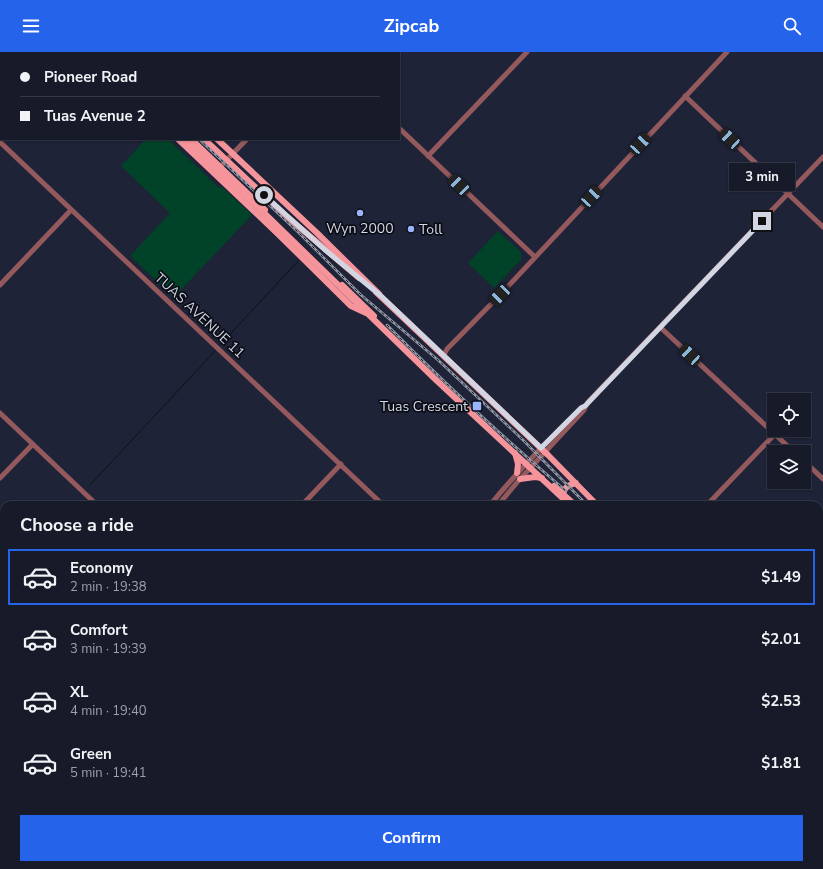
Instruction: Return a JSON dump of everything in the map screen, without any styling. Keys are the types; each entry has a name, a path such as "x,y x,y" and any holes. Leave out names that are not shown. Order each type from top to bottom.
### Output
{"main road":[{"path":"181,140 265,214 435,379 566,501"},
{"path":"192,140 452,393 571,501"},
{"path":"205,140 285,215 379,294"},
{"path":"218,140 444,354 593,501"},
{"path":"515,451 518,464 518,476 546,479"},
{"path":"563,494 567,487 576,483"}],"street":[{"path":"428,156 527,52"},
{"path":"444,354 447,349 500,295 726,52"},
{"path":"685,96 823,227"},
{"path":"400,129 535,257"},
{"path":"220,167 246,140"},
{"name":"TUAS AVENUE 11","path":"0,142 380,501"},
{"path":"494,501 581,408 585,406 823,157"},
{"path":"0,285 71,210"},
{"path":"660,327 767,427"},
{"path":"0,413 93,501"},
{"path":"711,501 772,437"},
{"path":"778,437 787,445"},
{"path":"0,478 33,444"},
{"path":"306,501 340,464"},
{"path":"811,468 823,479"},
{"path":"501,501 518,476"}],"green space":[{"path":"145,140 169,140 219,188 221,186 252,215 174,297 130,256 170,213 121,166"},
{"path":"498,231 521,252 521,260 494,288 468,263"}],"waterway":[{"path":"220,345 299,260"},
{"path":"90,485 215,351"}],"railway":[{"path":"200,140 298,232 361,295 438,360 523,440 583,501"},
{"path":"387,325 475,410 566,491"}],"place":[{"name":"Wyn 2000","path":"360,213"},
{"name":"Toll","path":"411,229"},
{"name":"Tuas Crescent","path":"477,406"}],"route":[{"path":"264,195 324,249 381,296 444,354 541,448 627,363 762,221"}]}
